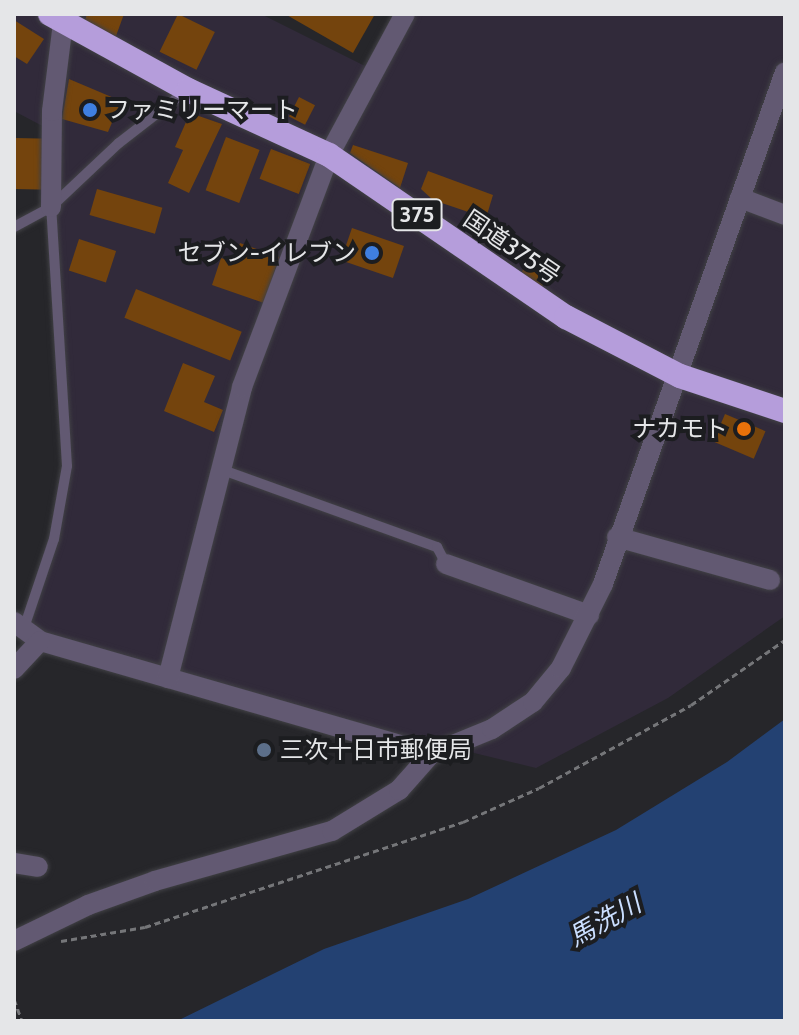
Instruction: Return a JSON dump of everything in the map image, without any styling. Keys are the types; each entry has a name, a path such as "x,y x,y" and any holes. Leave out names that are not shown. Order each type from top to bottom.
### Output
{"highway":[{"name":"国道375号","path":"59,16 188,90 329,155 566,317 680,376 785,411"}],"street":[{"path":"168,678 242,387 329,155 405,14"},
{"path":"51,207 52,111 59,16"},
{"path":"14,941 88,905 155,881 332,831 399,790 431,754 492,729 533,702 561,668 589,615 680,376 785,72"},
{"path":"740,198 785,215"},
{"path":"617,537 770,580"},
{"path":"446,564 589,615"},
{"path":"14,669 26,630 168,678 431,754"},
{"path":"14,863 38,867"}],"lane":[{"path":"14,227 51,207 119,143 188,90"},
{"path":"26,630 54,539 67,466 51,207"},
{"path":"220,469 437,547 446,564"}],"path":[{"path":"58,941 145,927 463,822 539,788 691,705 785,640"},
{"path":"14,999 22,1021"}],"shaded area":[{"path":"14,14 261,14 371,69 402,14 785,14 785,616 668,698 536,768 78,656 24,628 64,508 52,131 14,111"}],"water":[{"name":"馬洗川","path":"785,719 785,1021 177,1021 324,949 468,899 616,830 727,762"}],"building":[{"path":"87,14 124,14 116,36 84,24"},
{"path":"178,14 215,32 196,70 160,52"},
{"path":"285,14 375,14 353,53"},
{"path":"14,20 44,39 27,64 14,56"},
{"name":"ファミリーマート","path":"69,79 121,101 108,132 62,119"},
{"path":"299,97 315,105 305,125 289,117"},
{"path":"190,113 222,124 189,193 168,183 183,150 175,147"},
{"path":"226,137 260,150 239,203 206,190"},
{"path":"14,138 53,139 52,190 14,189"},
{"path":"353,145 408,163 400,188 350,153"},
{"path":"271,149 310,164 299,194 260,179"},
{"path":"428,171 493,195 486,218 433,200 421,189"},
{"path":"97,189 162,208 155,234 90,215"},
{"path":"352,228 404,246 393,278 341,260"},
{"path":"79,239 116,251 106,282 69,270"},
{"path":"240,243 279,257 264,303 212,285 221,258 234,262"},
{"path":"529,256 551,264 542,287 520,276"},
{"path":"136,289 242,332 230,360 124,318"},
{"path":"183,363 215,376 204,402 223,410 214,432 164,411"},
{"path":"725,414 766,431 754,459 713,442"}],"place":[{"name":"ファミリーマート","path":"90,110"},
{"name":"セブン-イレブン","path":"372,253"},
{"name":"ナカモト","path":"744,429"},
{"name":"三次十日市郵便局","path":"264,750"}]}
